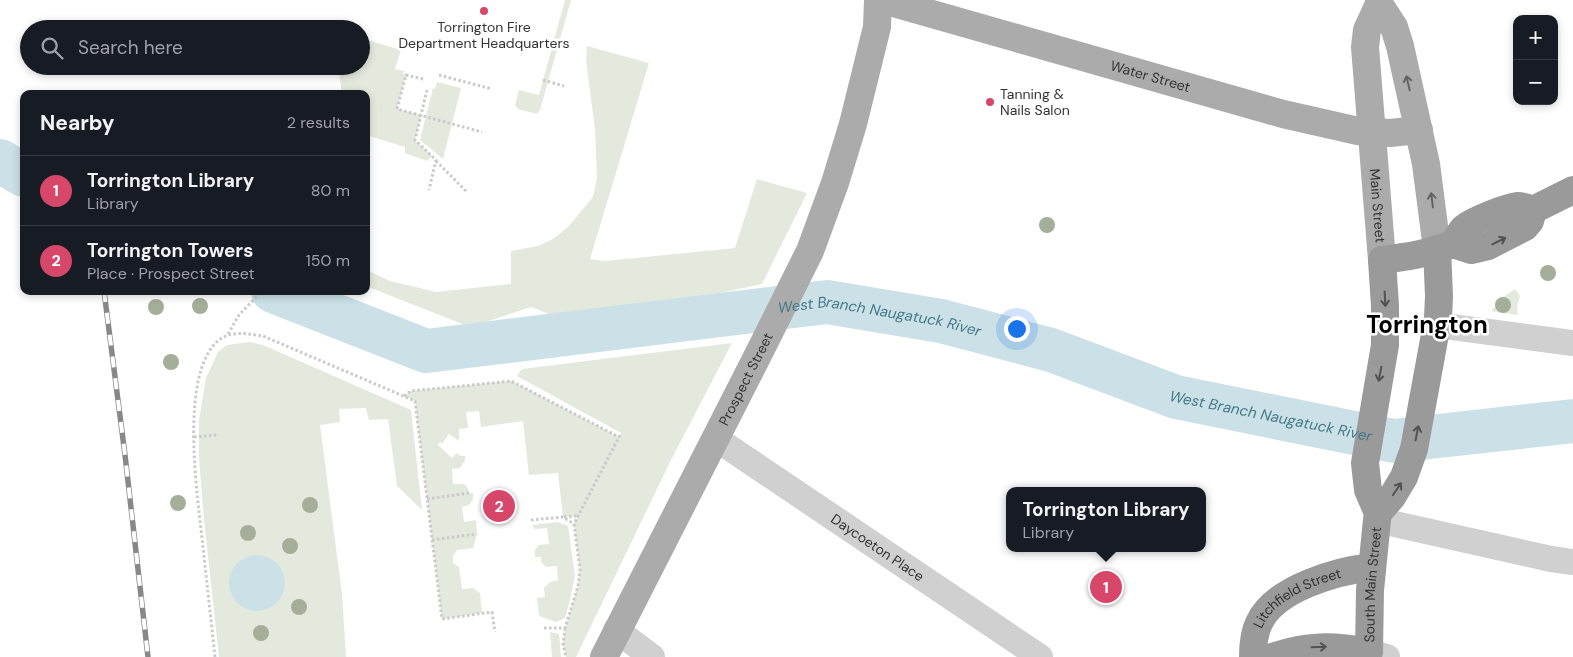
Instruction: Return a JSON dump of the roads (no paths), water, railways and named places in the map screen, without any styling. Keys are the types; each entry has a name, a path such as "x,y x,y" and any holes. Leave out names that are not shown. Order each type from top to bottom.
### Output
{"highway":[{"path":"1382,260 1417,255 1445,246 1471,250 1488,246 1525,227 1530,220 1533,210 1573,190"},
{"name":"Main Street","path":"1423,404 1436,334 1439,276 1445,246"},
{"name":"Main Street","path":"1373,410 1385,338 1382,260"},
{"name":"South Main Street","path":"1377,516 1401,484 1410,462 1423,404"},
{"name":"South Main Street","path":"1373,410 1365,457 1367,484 1377,516 1372,567 1375,655"},
{"name":"Litchfield Street","path":"1253,657 1259,622 1275,604 1291,592 1321,577 1337,572 1372,567"},
{"path":"1272,657 1292,650 1321,646 1345,648 1375,655"}],"main road":[{"name":"Prospect Street","path":"604,657 810,250 835,183 853,124 877,27 878,0"},
{"name":"Water Street","path":"883,0 1250,106 1323,124 1371,132 1390,133 1419,130"},
{"name":"Main Street","path":"1379,2 1369,24 1365,47 1382,260"},
{"name":"Main Street","path":"1379,2 1389,17 1398,39 1445,246"}],"street":[{"path":"1436,334 1573,343"},
{"name":"Daycoeton Place","path":"715,438 1040,657"},
{"path":"1377,516 1542,557 1573,562"},
{"path":"616,630 652,657"}],"water":[{"path":"251,555 263,555 273,559 281,567 285,583 281,599 273,607 263,611 251,611 241,607 233,599 229,589 229,577 233,567 241,559"}],"waterway":[{"name":"West Branch Naugatuck River","path":"0,161 20,173"},
{"name":"West Branch Naugatuck River","path":"283,295 426,351 827,302 941,321 1051,350 1176,397 1394,441 1573,421"}],"railway":[{"path":"105,295 148,657"}],"place":[{"name":"Torrington Fire Department Headquarters","path":"484,11"},
{"name":"Tanning & Nails Salon","path":"990,102"},
{"name":"Torrington Towers","path":"499,506"},
{"name":"Torrington Library","path":"1106,587"}],"district":[{"name":"Torrington","path":"1427,325"}]}
